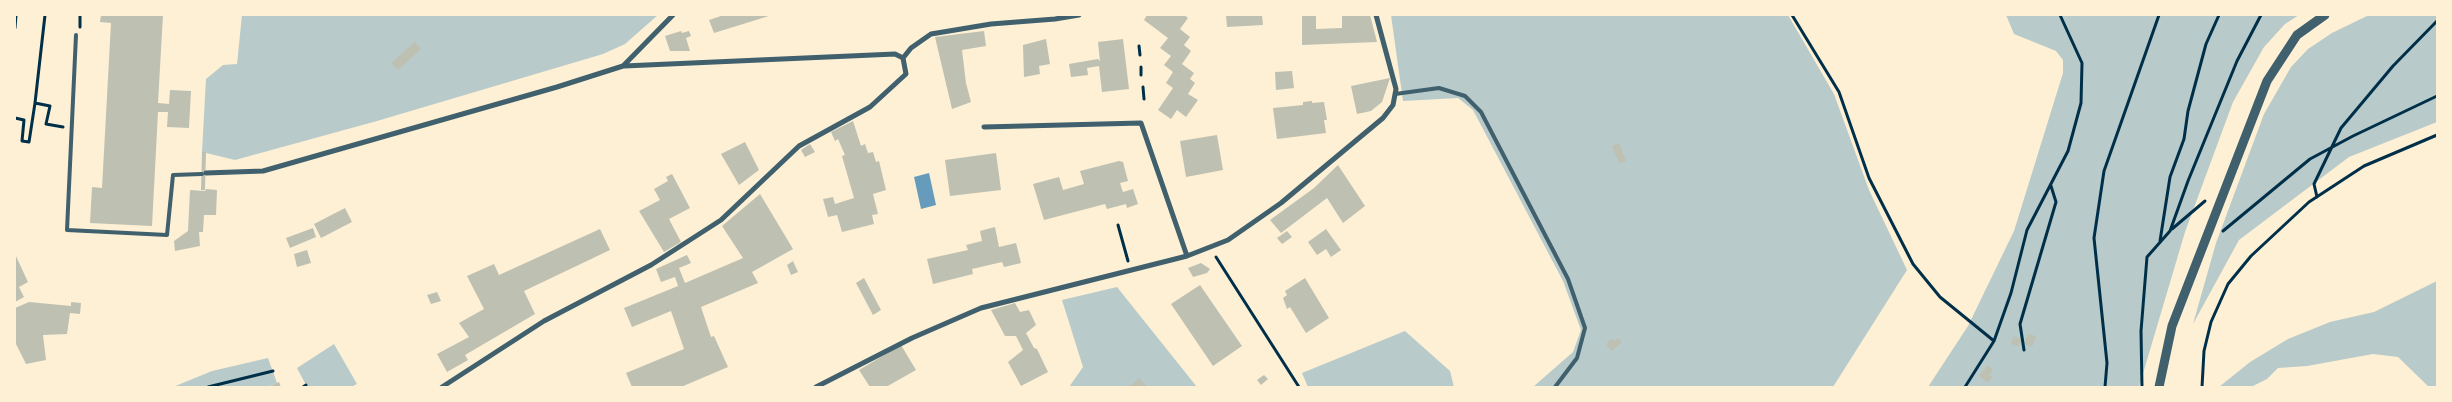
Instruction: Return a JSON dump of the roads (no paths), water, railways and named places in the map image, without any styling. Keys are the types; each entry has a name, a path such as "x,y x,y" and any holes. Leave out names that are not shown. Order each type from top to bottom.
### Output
{"street":[{"path":"623,66 673,15"},
{"path":"442,387 544,321 652,265 721,220 799,146 870,107 906,74 903,58 911,48 931,34 991,24 1055,19 1079,15"},
{"path":"816,387 912,338 981,308 1187,256 1228,240 1280,203 1384,118 1393,105 1395,94 1386,49 1376,15"},
{"path":"2159,387 2172,326 2204,248 2267,81 2297,35 2325,15"},
{"path":"204,174 263,171 558,87 623,66 895,54 903,58"},
{"path":"984,126 1141,123 1187,256"}],"lane":[{"path":"76,35 66,230 167,235 173,175 204,174"},
{"path":"1395,94 1439,88 1465,96 1481,112 1568,279 1585,328 1577,358 1555,387"}],"water":[{"path":"929,173 936,205 921,209 914,177"}]}
